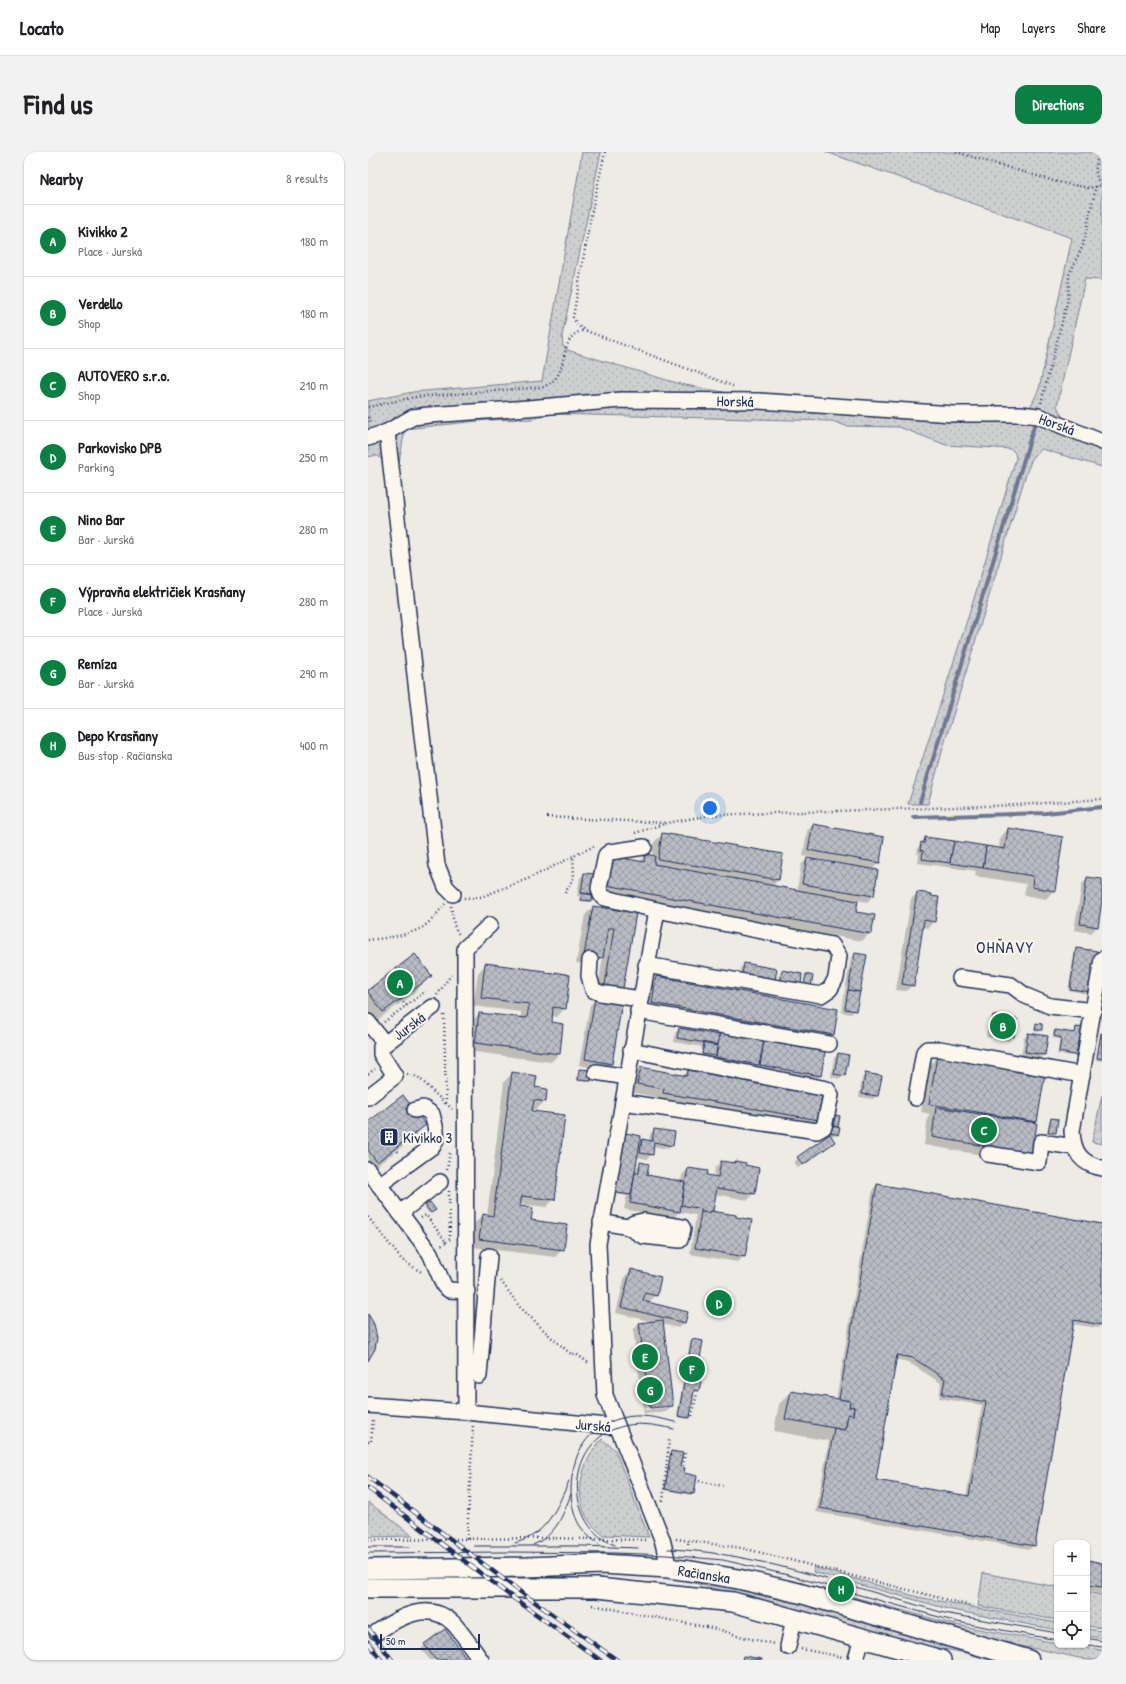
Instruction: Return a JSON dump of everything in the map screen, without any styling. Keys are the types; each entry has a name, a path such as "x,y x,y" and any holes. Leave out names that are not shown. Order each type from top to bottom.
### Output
{"main road":[{"name":"Račianska","path":"368,1569 527,1567 602,1564 668,1568 724,1576 769,1586 1030,1660"},
{"path":"654,1594 668,1568 700,1599"},
{"name":"Račianska","path":"368,1588 541,1587 610,1589 733,1602 941,1660"}],"street":[{"name":"Horská","path":"368,438 388,432 413,417 620,400 759,401 953,414 1021,414 1038,416 1102,442"},
{"path":"388,432 437,865 451,896"},
{"path":"644,847 608,853 606,855 599,888 601,895 606,898 657,910 832,945 839,956 836,978 830,989 821,995 646,965"},
{"path":"618,1427 605,1395 598,1256 602,1222 622,1102 657,910"},
{"path":"470,1413 466,1291 465,954 490,925"},
{"path":"1102,959 1097,1004 1073,1126 1074,1148 1080,1157 1086,1162 1102,1168"},
{"path":"590,960 589,976 593,990 600,993 639,1005 829,1044"},
{"path":"960,978 1011,985 1026,996 1050,1006 1097,1004"},
{"name":"Jurská","path":"394,1072 381,1054 381,1047 434,1007"},
{"name":"Jurská","path":"368,1022 385,1044"},
{"path":"916,1098 924,1052 927,1049 940,1049 1082,1075"},
{"path":"622,1102 817,1131 824,1127 831,1095 827,1089 632,1050"},
{"path":"368,1097 394,1077 394,1072"},
{"path":"596,1072 627,1078"},
{"path":"379,1185 433,1146 436,1141 436,1130 432,1114 423,1108 415,1110"},
{"path":"988,1154 1039,1162 1041,1142 1074,1148"},
{"path":"368,1170 430,1253 443,1285 447,1289 466,1291"},
{"path":"400,1213 440,1182"},
{"path":"602,1222 628,1228"},
{"path":"479,1376 488,1262"},
{"name":"Jurská","path":"371,1406 470,1413 618,1427 662,1539 668,1568"},
{"path":"377,1632 398,1618 409,1614 424,1612 435,1613 445,1617 453,1623 481,1660"},
{"path":"788,1647 794,1618"},
{"path":"856,1659 862,1638"}],"path":[{"path":"605,152 591,215 573,317 577,325 584,330 739,388"},
{"path":"956,152 1058,182 1090,188 1102,184 1098,180 1097,175 1096,167 1098,157 1096,152"},
{"path":"1038,416 1068,299 1069,275 1083,245 1096,186"},
{"path":"368,407 415,397 543,387 556,378 565,358 570,338 577,331 584,330"},
{"path":"633,834 667,823 711,815 1019,805 1102,799"},
{"path":"547,816 667,823"},
{"path":"451,896 465,898 480,897 530,878 574,855 598,845"},
{"path":"565,893 574,877 574,855"},
{"path":"368,940 387,938 424,926 451,896"},
{"path":"434,1007 434,1000 465,954 454,925 451,896"},
{"path":"401,999 406,1006"},
{"path":"394,1072 418,1076 446,1103"},
{"path":"368,1217 402,1260 420,1272 440,1277"},
{"path":"488,1262 518,1306 571,1354 576,1354 588,1360 604,1382"},
{"path":"692,1416 697,1393"},
{"path":"368,1442 371,1442 371,1406"},
{"path":"467,1538 470,1413"},
{"path":"662,1508 669,1440"},
{"path":"683,1466 686,1451"},
{"path":"699,1481 723,1486"},
{"path":"368,1540 467,1538 689,1540 742,1548 976,1607"},
{"path":"688,1544 689,1540"}],"shaded area":[{"path":"582,152 601,152 562,336 563,346 567,350 680,384 750,397 880,405 1029,410 1039,389 1072,238 826,152 1102,152 1102,280 1085,279 1057,406 1065,422 1102,438 1102,467 1042,449 1033,456 1026,474 943,748 928,804 908,804 972,605 1016,458 1015,453 1011,449 946,445 899,427 846,426 832,421 551,414 533,419 487,420 405,429 397,474 386,466 378,456 368,457 368,401 413,392 542,381"},
{"path":"1102,1095 1102,1144 1092,1142"},
{"path":"602,1439 615,1450 649,1537 603,1535 595,1528 585,1514 580,1494 583,1474 590,1455"},
{"path":"368,1502 413,1536 368,1537"},
{"path":"814,1567 918,1597 1054,1622 1054,1629 952,1610 813,1572"},
{"path":"983,1573 1054,1586 1054,1619 978,1606"},
{"path":"692,1579 781,1597 1003,1660 990,1660 966,1653 909,1643 691,1582"},
{"path":"1090,1593 1102,1595 1102,1628 1090,1626"},
{"path":"850,1596 956,1625 1054,1642 1054,1648 1089,1648 1102,1650 1102,1660 1088,1660 997,1642 849,1600"},
{"path":"1090,1629 1102,1631 1102,1638 1090,1636"}],"building":[{"path":"813,824 884,837 880,863 808,850"},
{"path":"1008,828 1063,837 1055,891 1032,887 1033,876 983,868 986,846 1005,849"},
{"path":"662,833 783,854 779,880 658,859"},
{"path":"925,837 954,841 950,863 922,859 923,851 920,850 921,842 924,843"},
{"path":"954,841 986,846 983,868 950,863"},
{"path":"645,854 655,856 654,864 858,901 856,912 875,915 871,934 606,885 611,856 644,862"},
{"path":"807,858 878,870 874,896 802,884"},
{"path":"584,873 594,874 592,894 581,893"},
{"path":"1087,877 1102,879 1102,900 1098,927 1080,924"},
{"path":"917,892 932,894 931,896 939,897 935,922 924,920 914,986 902,984"},
{"path":"582,893 593,895 592,901 581,900"},
{"path":"593,906 636,913 622,994 604,991 614,928 608,928 603,958 584,955"},
{"path":"1076,948 1097,951 1091,992 1070,989"},
{"path":"855,953 867,955 860,992 848,990"},
{"path":"415,954 432,976 383,1012 368,990"},
{"path":"485,963 545,971 545,973 555,974 555,972 570,975 566,1009 553,1007 552,1022 563,1024 560,1054 475,1043 479,1013 527,1018 529,1004 481,998"},
{"path":"744,963 777,969 775,980 742,974"},
{"path":"782,970 802,974 801,984 781,981"},
{"path":"806,974 813,976 811,986 804,985"},
{"path":"656,976 838,1009 834,1035 652,1003"},
{"path":"848,990 860,992 856,1011 845,1009"},
{"path":"595,998 622,1002 612,1064 585,1059"},
{"path":"993,1015 1017,1019 1014,1037 990,1033"},
{"path":"1036,1023 1042,1024 1042,1030 1035,1030"},
{"path":"1076,1027 1084,1028 1082,1042 1078,1042 1076,1057 1074,1055 1059,1052 1061,1038 1054,1036 1055,1030 1075,1033"},
{"path":"679,1028 719,1035 718,1045 677,1038"},
{"path":"720,1033 764,1041 759,1065 716,1057"},
{"path":"1028,1033 1048,1036 1045,1055 1025,1052"},
{"path":"1102,1033 1102,1059 1097,1058"},
{"path":"764,1041 825,1052 821,1076 760,1065"},
{"path":"704,1043 717,1046 716,1056 702,1054"},
{"path":"838,1053 849,1055 845,1076 834,1074"},
{"path":"937,1056 1045,1074 1037,1122 929,1104"},
{"path":"641,1067 687,1076 688,1070 823,1094 819,1120 663,1093 664,1089 637,1084"},
{"path":"579,1069 592,1070 591,1081 578,1080"},
{"path":"512,1072 537,1076 535,1087 547,1089 546,1102 534,1100 532,1111 565,1115 555,1200 522,1196 520,1206 533,1208 531,1220 567,1225 564,1250 479,1239 483,1214 493,1216"},
{"path":"865,1073 882,1076 878,1096 862,1094"},
{"name":"Kivikko 3","path":"403,1095 426,1125 377,1162 368,1150 368,1122"},
{"path":"936,1107 1037,1123 1032,1154 932,1137"},
{"path":"835,1115 840,1116 838,1127 833,1126"},
{"path":"1051,1118 1058,1119 1056,1133 1048,1132"},
{"path":"829,1125 840,1128 838,1135 827,1131"},
{"path":"654,1129 675,1132 673,1146 654,1142 653,1155 640,1153 642,1139 652,1141"},
{"path":"620,1132 641,1136 631,1195 610,1192"},
{"path":"830,1134 835,1142 803,1165 797,1157"},
{"path":"721,1161 746,1163 745,1165 759,1168 755,1194 717,1188 713,1211 710,1213 701,1212 701,1209 681,1205 688,1168 708,1171 707,1175 718,1177"},
{"path":"640,1162 649,1164 647,1175 685,1182 680,1212 630,1203 635,1173 639,1173"},
{"path":"877,1184 1102,1224 1102,1325 1074,1320 1035,1546 820,1508 834,1428 845,1430 848,1414 853,1415 854,1407 849,1407 850,1401 839,1399","holes":["897,1355 913,1358 945,1379 942,1394 986,1402 969,1496 876,1480"]},
{"path":"430,1202 436,1210 431,1213 425,1205"},
{"path":"711,1211 736,1215 736,1217 752,1220 745,1257 695,1248 701,1212 710,1213"},
{"path":"631,1269 661,1277 657,1296 645,1293 643,1301 688,1312 685,1323 621,1307"},
{"path":"368,1314 374,1324 377,1338 375,1349 368,1361"},
{"path":"663,1320 673,1406 650,1408 639,1323"},
{"path":"692,1339 703,1341 696,1380 701,1381 699,1391 694,1390 690,1418 678,1416"},
{"path":"791,1391 850,1401 849,1407 854,1407 853,1415 848,1414 845,1430 785,1419"},
{"path":"671,1451 683,1453 680,1467 685,1468 684,1473 697,1476 694,1494 665,1489"},
{"path":"1090,1560 1102,1563 1102,1587 1090,1585"},
{"path":"445,1629 468,1660 436,1660 424,1644"},
{"path":"743,1656 762,1659 762,1660 742,1660"}],"waterway":[{"path":"920,802 1035,423"},
{"path":"913,817 1046,813 1102,807"}],"tram line":[{"path":"603,1547 590,1538 582,1529 573,1508 571,1494 572,1477 574,1465 583,1444 590,1435 599,1428 622,1418 642,1416 676,1422"},
{"path":"615,1545 598,1536 586,1522 580,1505 577,1486 580,1468 588,1451 600,1437 624,1426 646,1424 674,1429"},
{"path":"515,1543 535,1534 550,1519 569,1481"},
{"path":"533,1545 548,1536 558,1524 571,1494"},
{"path":"474,1546 583,1546 638,1548"},
{"path":"368,1547 410,1547"},
{"path":"668,1549 729,1555 788,1568 827,1579"},
{"path":"368,1553 615,1553 666,1555 723,1560 788,1575 957,1622 1054,1639"},
{"path":"852,1586 944,1613 1054,1632"},
{"path":"1090,1639 1102,1641"},
{"path":"1090,1645 1102,1647"}],"railway":[{"path":"368,1477 522,1593 617,1660"},
{"path":"368,1488 508,1594 600,1660"},
{"path":"368,1628 392,1660"},
{"path":"368,1642 381,1660"}],"place":[{"name":"Kivikko 2","path":"400,983"},
{"name":"Verdello","path":"1003,1026"},
{"name":"AUTOVERO s.r.o.","path":"984,1130"},
{"name":"Kivikko 3","path":"389,1137"},
{"name":"Parkovisko DPB","path":"719,1303"},
{"name":"Nino Bar","path":"645,1357"},
{"name":"Výpravňa električiek Krasňany","path":"692,1369"},
{"name":"Remíza","path":"650,1390"},
{"name":"Depo Krasňany","path":"841,1589"}],"district":[{"name":"OHŇAVY","path":"1005,946"}]}
